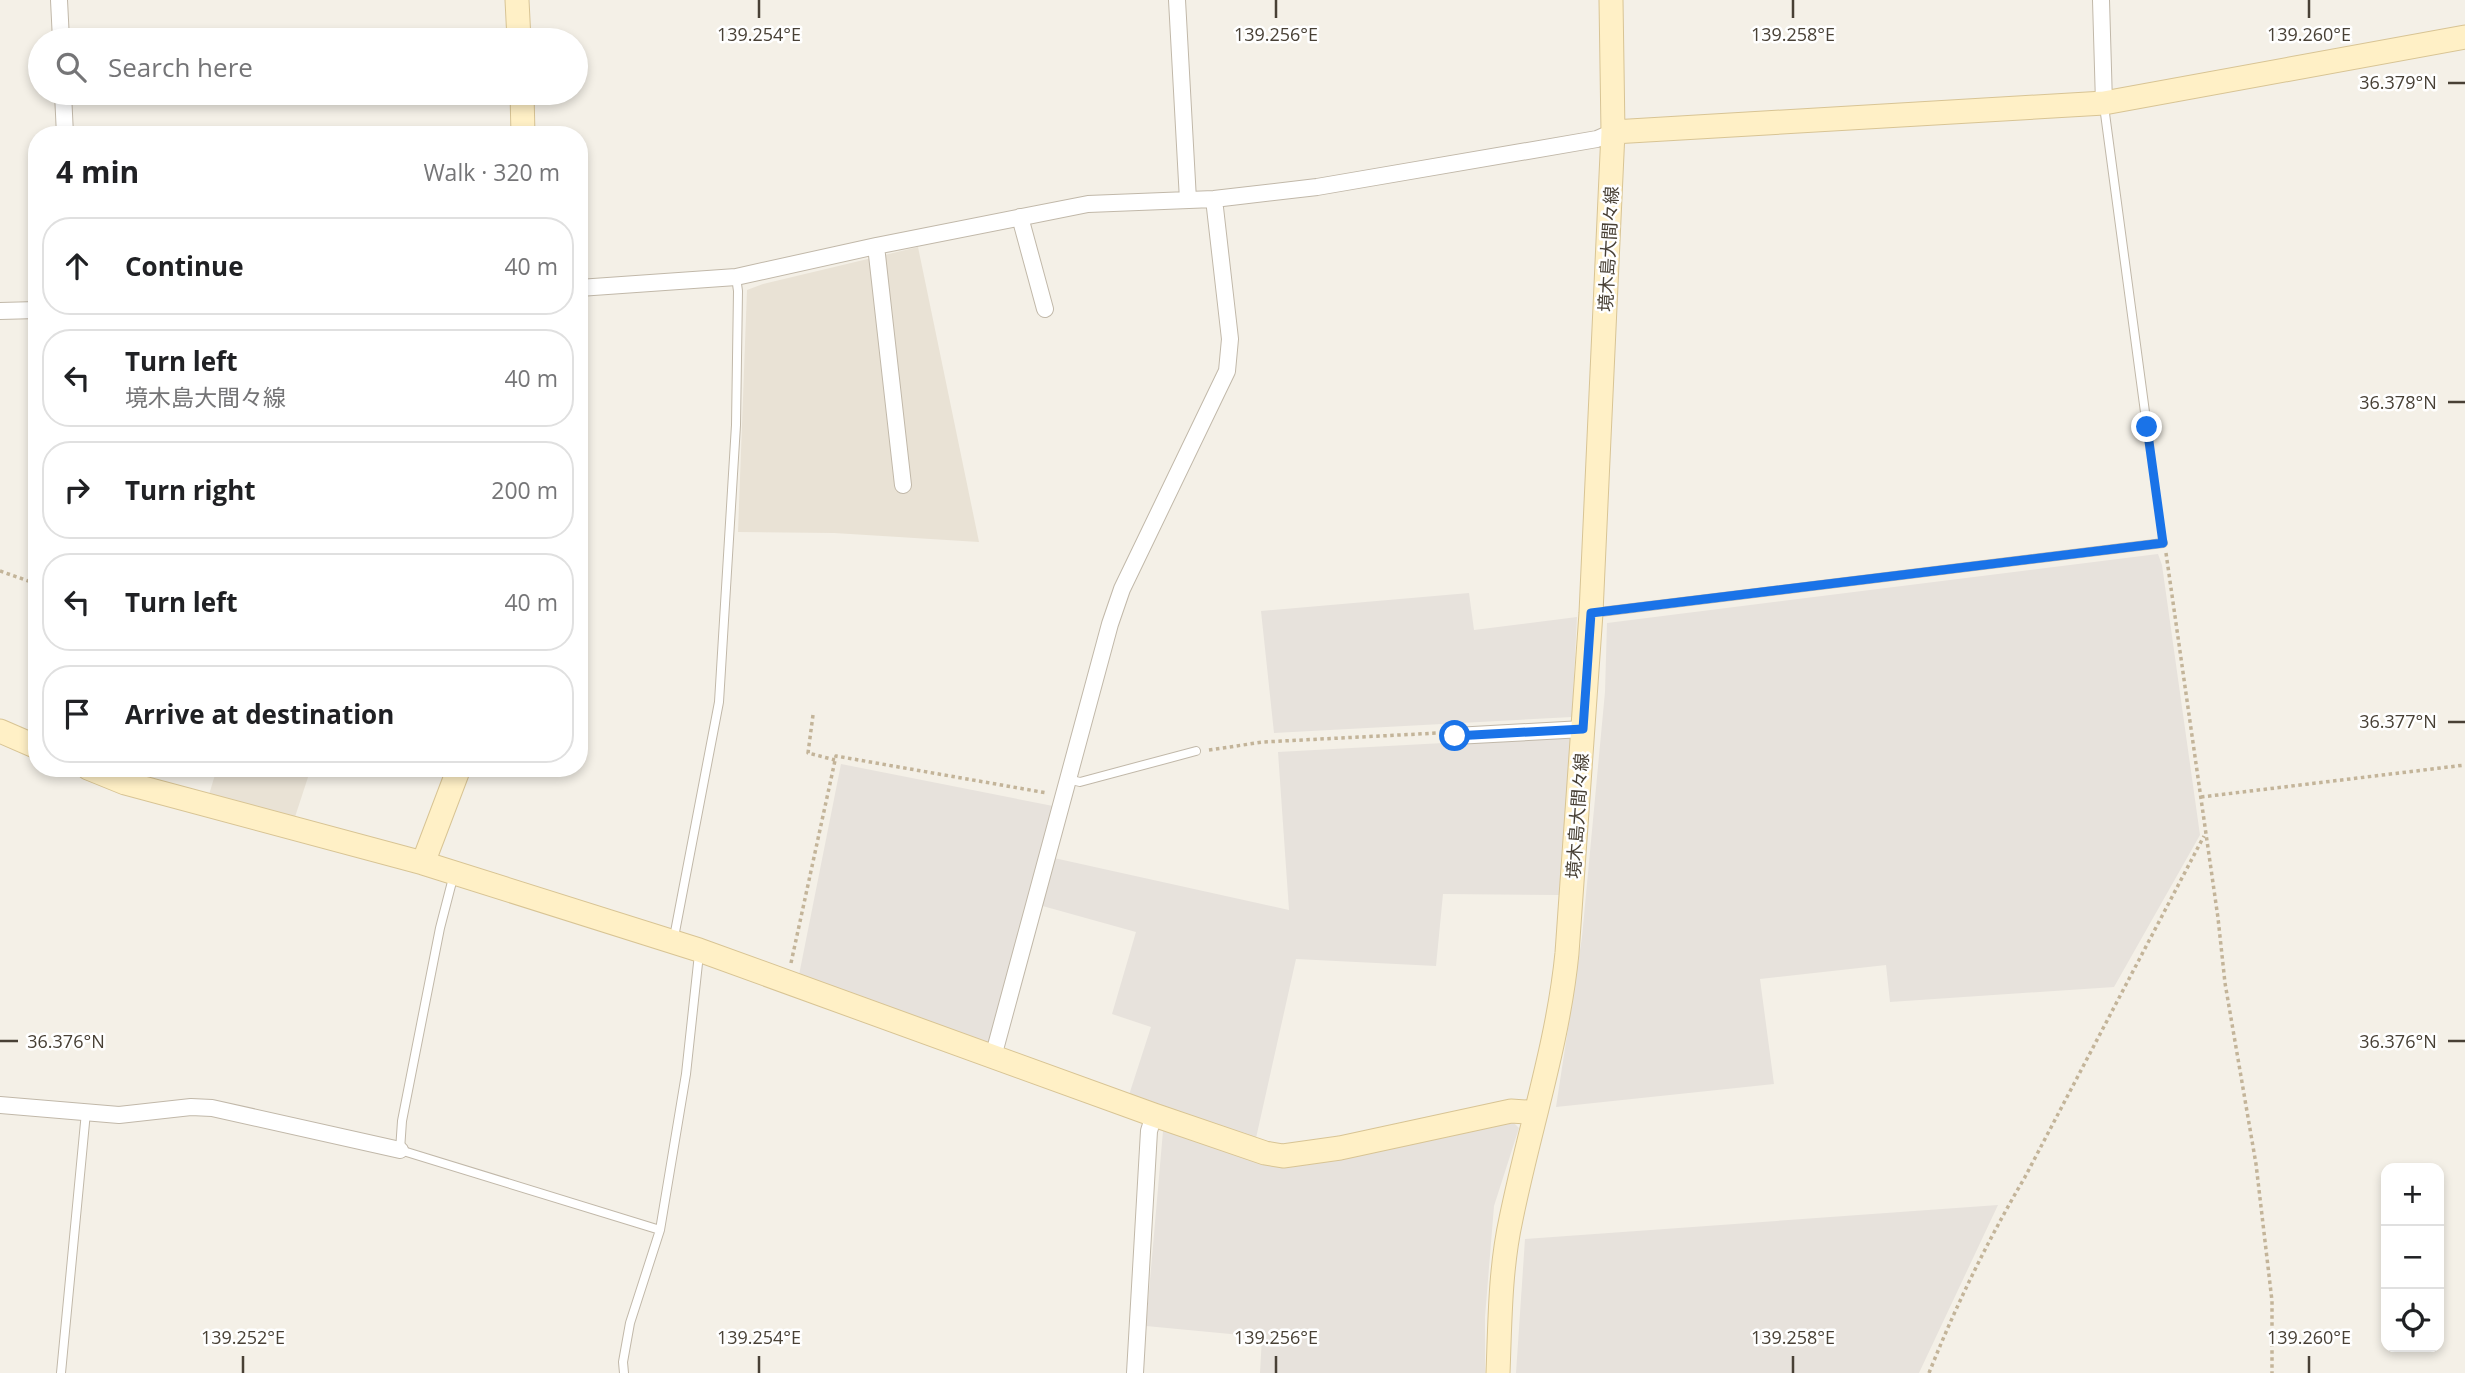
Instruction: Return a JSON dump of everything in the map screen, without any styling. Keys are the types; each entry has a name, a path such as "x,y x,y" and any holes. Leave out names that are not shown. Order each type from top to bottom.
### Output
{"street":[{"path":"59,0 60,28"},
{"path":"517,0 518,28"},
{"path":"1177,0 1188,200"},
{"name":"境木島大間々線","path":"1498,1373 1504,1267 1510,1221 1563,995 1591,613 1613,132 1611,0"},
{"path":"2101,0 2104,103"},
{"path":"588,287 736,277 1088,204 1214,199 1317,187 1597,139 1613,132 2104,103 2465,37"},
{"path":"64,105 65,126"},
{"path":"522,105 523,126"},
{"path":"993,1058 1110,624 1122,589 1227,371 1230,339 1214,199"},
{"path":"1020,218 1045,309"},
{"path":"876,246 903,485"},
{"path":"0,311 28,310"},
{"path":"1455,736 1583,729"},
{"path":"0,731 28,743"},
{"path":"111,777 454,872 699,950 1245,1147 1283,1156 1340,1148 1511,1111 1535,1115"},
{"path":"423,863 456,777"},
{"path":"0,1105 119,1115 191,1107 212,1108 400,1150"},
{"path":"1135,1373 1149,1131 1154,1115"}],"lane":[{"path":"2104,103 2147,427"},
{"path":"671,941 675,932 719,702 736,425 736,277"},
{"path":"1591,613 2163,543"},
{"path":"1067,779 1080,782 1196,751"},
{"path":"454,872 440,928 402,1121 400,1150 660,1230"},
{"path":"624,1373 623,1362 630,1323 660,1230 686,1074 699,950"},
{"path":"61,1373 86,1112"}],"path":[{"path":"2147,427 2225,983 2256,1164 2272,1301 2272,1373"},
{"path":"0,571 28,581"},
{"path":"813,715 808,753 835,760"},
{"path":"1196,751 1263,742 1443,733 1455,736"},
{"path":"786,982 836,756 1063,796"},
{"path":"2201,797 2465,765"},
{"path":"1929,1373 1950,1319 1995,1228 2025,1177 2205,834"}],"shaded area":[{"path":"918,247 979,542 834,533 738,532 747,290"},
{"path":"2158,554 2162,565 2200,835 2114,987 1890,1002 1886,965 1760,979 1774,1084 1556,1107 1582,937 1605,692 1607,623"},
{"path":"1469,593 1474,630 1577,617 1572,717 1274,733 1261,611"},
{"path":"1571,736 1559,895 1443,894 1436,966 1296,959 1256,1138 1129,1095 1151,1027 1112,1014 1136,932 1039,905 1054,858 1289,910 1278,752"},
{"path":"841,764 1053,806 987,1047 799,975"},
{"path":"214,777 308,777 294,820 208,798"},
{"path":"1513,1122 1519,1128 1494,1206 1485,1317 1485,1373 1260,1373 1262,1337 1146,1326 1163,1131 1271,1165 1316,1163"},
{"path":"1998,1205 1919,1373 1516,1373 1525,1239"}],"route":[{"path":"1455,736 1583,729 1591,613 2163,543 2147,427"}]}
